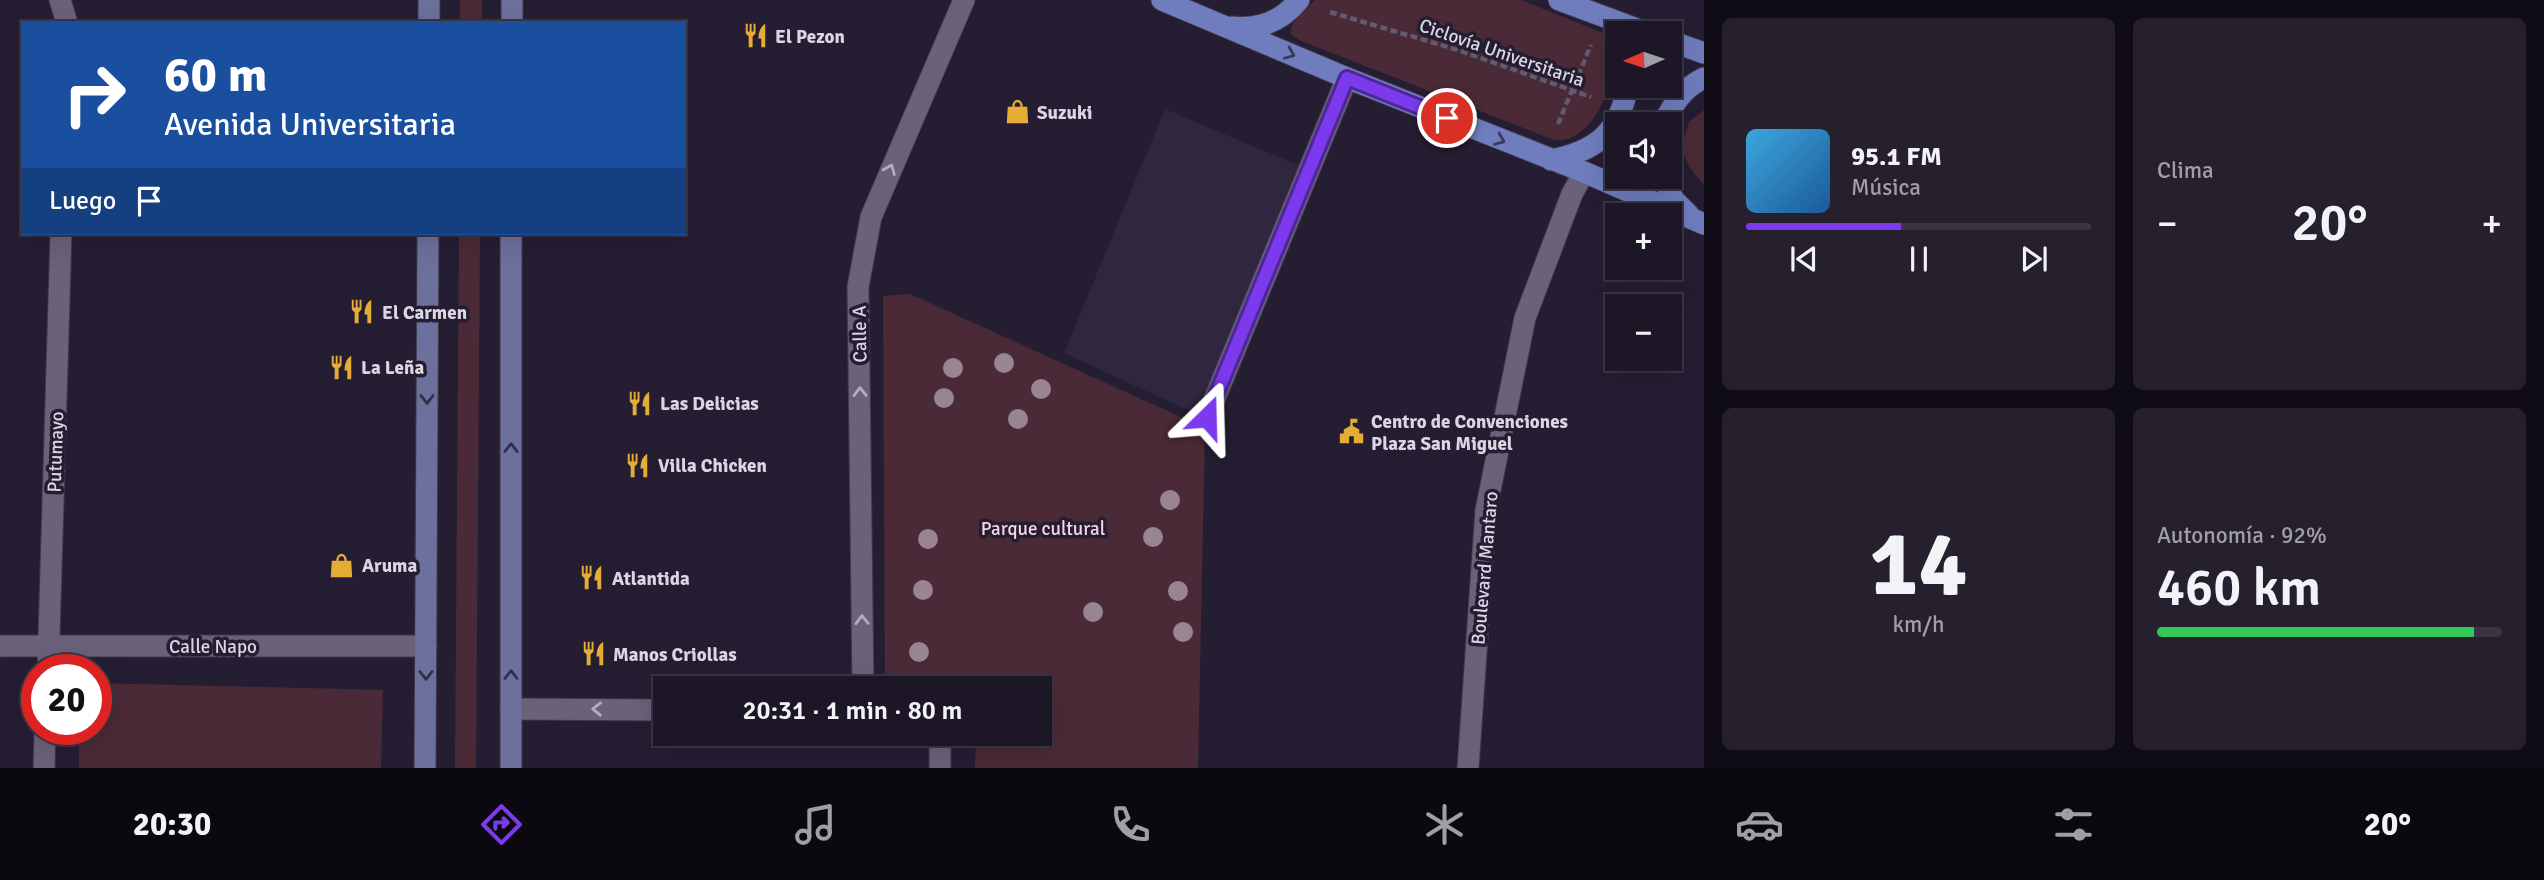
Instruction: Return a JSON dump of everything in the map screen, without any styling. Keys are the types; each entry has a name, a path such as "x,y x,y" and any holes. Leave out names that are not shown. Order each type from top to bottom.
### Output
{"main road":[{"path":"429,0 429,21"},
{"path":"512,0 512,21"},
{"path":"1162,0 1698,221"},
{"path":"1559,0 1606,21"},
{"path":"1227,27 1258,27 1273,22 1287,14 1298,1"},
{"path":"1682,45 1704,53"},
{"path":"1669,112 1674,101 1704,78"},
{"path":"1548,159 1574,156 1594,144 1611,128 1623,108 1625,98"},
{"path":"1668,189 1674,200 1698,221"},
{"path":"425,768 428,235"},
{"path":"511,235 511,768"}],"street":[{"path":"60,0 66,21"},
{"name":"Calle A","path":"863,676 858,287 871,217 964,0"},
{"path":"1207,417 1347,78"},
{"name":"Boulevard Mantaro","path":"1468,768 1489,496 1525,318 1572,194 1584,172"},
{"name":"Putumayo","path":"49,654 61,235"},
{"name":"Calle Napo","path":"0,646 426,646"},
{"path":"511,709 653,710"},
{"path":"44,768 45,745"},
{"path":"940,746 940,768"}],"path":[{"name":"Ciclovía Universitaria","path":"1298,1 1461,51 1623,108"},
{"path":"1548,159 1573,90 1605,32"}],"shaded area":[{"path":"1165,109 1300,166 1196,414 1064,353"}],"green space":[{"path":"460,0 482,0 482,21 460,21"},
{"path":"1315,0 1521,0 1603,33 1605,95 1596,115 1578,134 1554,140 1299,40 1290,33 1293,23"},
{"path":"1704,110 1704,185 1690,168 1682,151 1689,122"},
{"path":"459,235 480,235 476,768 455,768"},
{"name":"Parque cultural","path":"910,294 1205,428 1198,768 975,768 976,746 1052,746 1052,676 885,676 883,296"},
{"path":"112,683 383,690 381,768 79,768 79,745 112,745"}],"place":[{"name":"El Pezon","path":"755,36"},
{"name":"Suzuki","path":"1017,112"},
{"name":"El Carmen","path":"362,312"},
{"name":"La Leña","path":"341,367"},
{"name":"Las Delicias","path":"640,403"},
{"name":"Centro de Convenciones Plaza San Miguel","path":"1351,432"},
{"name":"Villa Chicken","path":"638,465"},
{"name":"Aruma","path":"342,565"},
{"name":"Atlantida","path":"592,578"},
{"name":"Manos Criollas","path":"593,654"}],"route":[{"path":"1207,417 1347,78 1447,118"}]}
